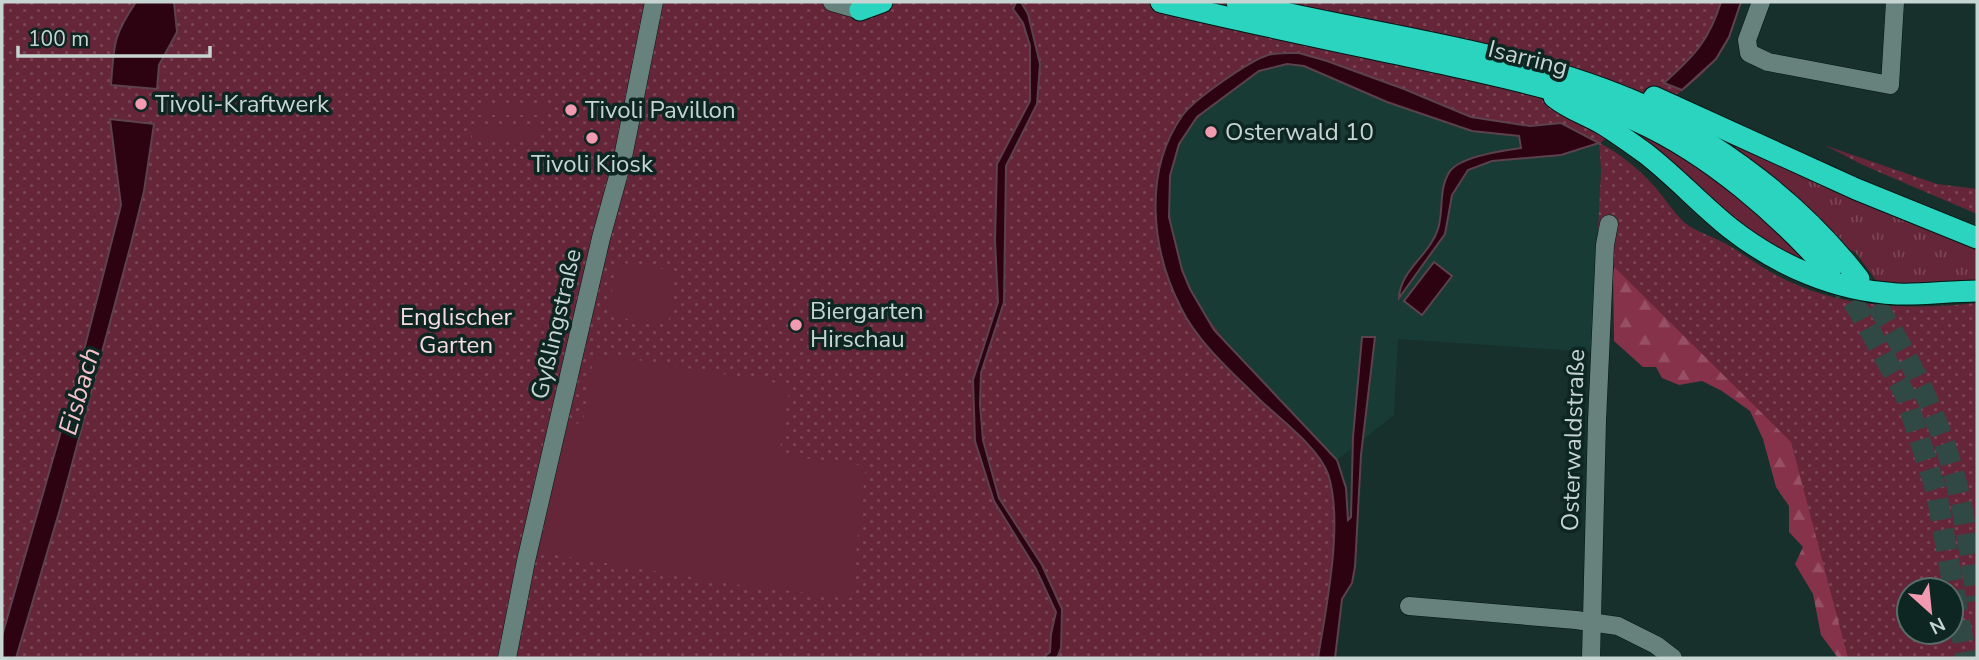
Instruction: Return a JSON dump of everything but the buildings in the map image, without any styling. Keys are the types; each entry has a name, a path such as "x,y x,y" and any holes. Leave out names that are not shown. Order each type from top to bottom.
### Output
{"highway":[{"path":"860,10 882,2"},
{"name":"Isarring","path":"1161,2 1541,88 1587,100 1642,122 1738,184 1768,208 1830,272"},
{"name":"Isarring","path":"1237,2 1530,65 1649,108 1725,154 1782,196 1818,229 1859,279"},
{"path":"1530,65 1562,70 1657,98 1856,189 1977,237"},
{"path":"1541,88 1570,109 1599,122 1622,137 1647,155 1729,227 1797,269 1830,282 1897,294 1977,291"}],"street":[{"name":"Gyßlingstraße","path":"507,658 526,561 601,238 622,162 654,2"},
{"path":"832,2 860,10"},
{"path":"1761,2 1747,40 1749,53 1768,62 1890,85 1895,2"},
{"name":"Osterwaldstraße","path":"1591,658 1602,295 1609,224"},
{"path":"1409,606 1618,626 1635,633 1673,658"}],"shaded area":[{"path":"1287,64 1304,66 1387,102 1472,131 1520,136 1580,151 1599,143 1601,170 1593,352 1398,339 1394,415 1337,460 1214,330 1182,270 1169,217 1170,176 1179,144 1197,117 1259,71"}],"green space":[{"name":"Englischer Garten","path":"2,2 1741,2 1729,38 1704,72 1689,86 1600,143 1642,173 1689,226 1802,287 1850,301 1875,305 1977,303 1977,658 1848,658 1791,442 1597,250 1601,170 1599,143 1561,155 1522,158 1519,136 1485,132 1435,119 1311,68 1288,64 1277,65 1256,74 1193,123 1181,143 1173,165 1170,189 1171,219 1182,271 1206,316 1278,400 1337,460 1346,488 1347,519 1355,567 1352,583 1342,599 1335,658 2,658"},
{"path":"477,104 544,104 544,115 477,115"},
{"path":"1632,126 1724,182 1810,263 1785,252 1737,222 1629,132"},
{"path":"472,128 539,128 539,139 472,139"},
{"path":"1824,145 1937,184 1977,189 1977,214 1865,166"},
{"path":"1737,146 1977,244 1977,280 1924,285 1878,283 1855,252 1846,249 1735,150"},
{"path":"1617,256 1812,433 1889,658 1838,658 1821,635 1813,594 1795,564 1803,547 1789,532 1789,506 1776,487 1763,439 1750,411 1722,391 1702,381 1679,385 1662,378 1656,367 1643,367 1614,341 1613,272"},
{"path":"616,262 676,271 668,325 608,316"},
{"path":"594,353 790,385 779,455 866,466 851,598 746,586 539,552 565,427 583,422"}],"water":[{"path":"136,2 174,2 177,32 159,65 157,89 111,85 116,41"},
{"path":"1016,2 1021,2 1028,14 1040,64 1037,104 1006,166 1004,302 981,373 980,404 983,440 999,498 1042,565 1062,609 1061,648 1057,658 1043,658 1050,652 1056,612 1036,569 994,501 975,441 973,380 998,302 995,240 997,164 1030,101 1030,46 1023,23 1013,9"},
{"path":"1721,2 1741,2 1729,37 1716,59 1682,90 1664,83 1706,38"},
{"path":"1275,53 1299,53 1404,89 1471,117 1530,126 1561,123 1599,143 1561,155 1492,161 1468,170 1452,195 1445,234 1399,298 1404,279 1429,247 1438,229 1444,185 1450,171 1473,158 1521,148 1519,136 1472,131 1387,102 1304,66 1287,64 1259,71 1197,117 1179,144 1170,176 1169,217 1182,270 1190,289 1214,330 1337,460 1346,488 1348,520 1351,517 1353,437 1362,337 1375,337 1361,455 1355,567 1352,583 1342,599 1335,658 1318,658 1334,540 1332,494 1328,474 1308,444 1228,368 1188,321 1163,261 1156,211 1161,161 1170,138 1188,109 1222,82 1259,59"},
{"name":"Eisbach","path":"110,119 154,124 144,191 60,509 16,658 2,658 2,636 82,358 121,205"},
{"path":"1434,262 1452,276 1422,315 1404,301"}],"tunnel":[{"path":"1834,276 1859,311 1905,394 1936,490 1966,658"},
{"path":"1859,279 1904,352 1940,431 1957,485 1977,601"}],"place":[{"name":"Tivoli-Kraftwerk","path":"141,104"},
{"name":"Tivoli Pavillon","path":"571,110"},
{"name":"Osterwald 10","path":"1211,132"},
{"name":"Tivoli Kiosk","path":"592,138"},
{"name":"Biergarten Hirschau","path":"796,325"}]}
